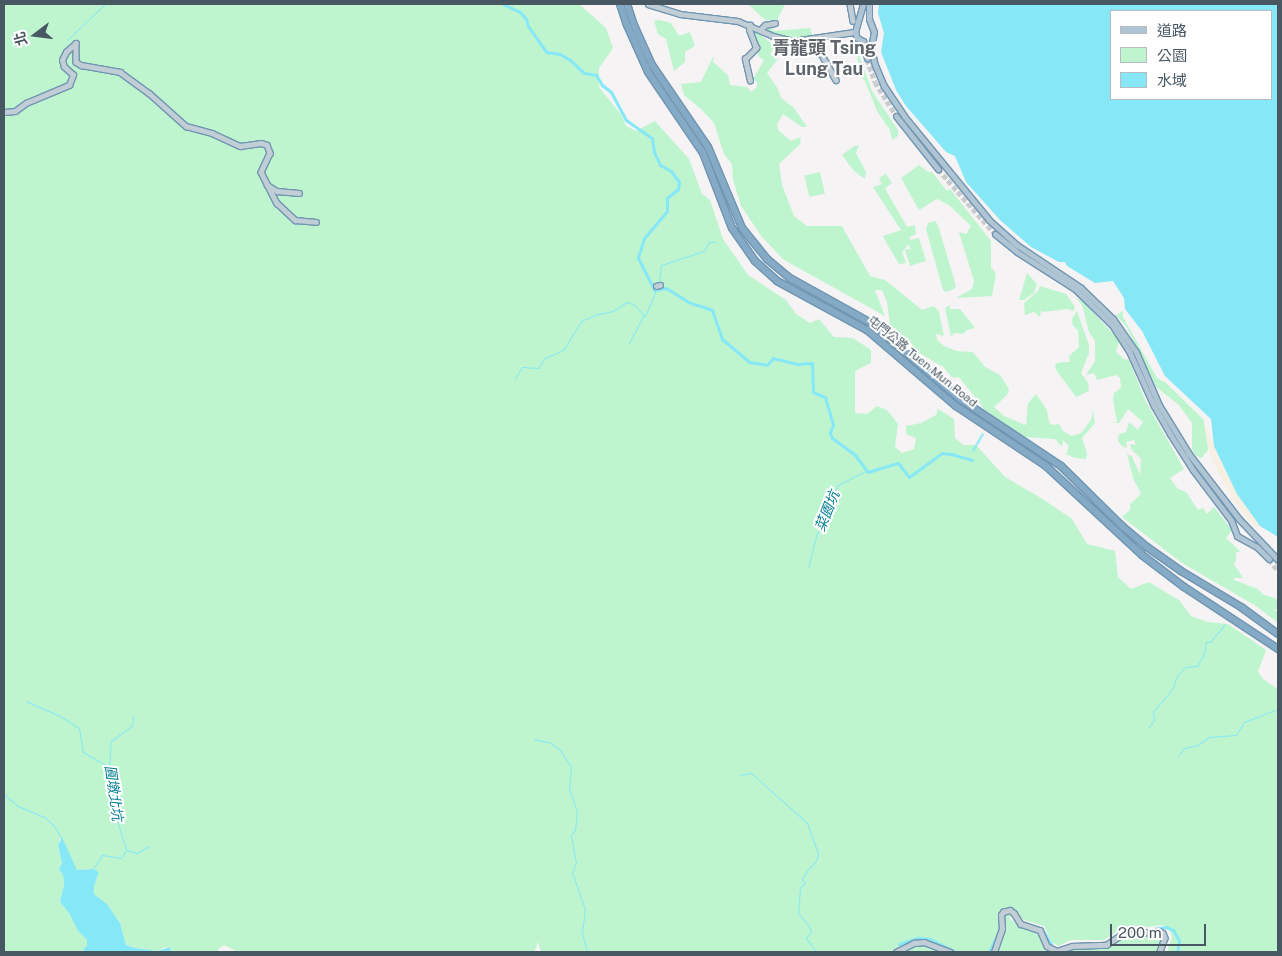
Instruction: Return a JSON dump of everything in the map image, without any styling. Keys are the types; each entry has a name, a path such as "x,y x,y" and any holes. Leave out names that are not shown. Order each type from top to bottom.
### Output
{"highway":[{"name":"屯門公路 Tuen Mun Road","path":"620,4 654,83 703,153 734,233 760,267 784,285 848,318 872,334 956,406 1046,466 1142,556 1184,587 1278,649"},
{"name":"屯門公路 Tuen Mun Road","path":"627,4 635,37 662,82 708,147 742,228 766,259 790,278 870,323 960,399 1061,466 1122,526 1147,547 1181,571 1241,607 1278,634"}],"main road":[{"path":"863,4 859,24 855,32 858,38 863,41 867,59"},
{"path":"868,4 868,13 874,32 871,48 875,65 884,86 904,116 962,190 989,220 1017,245 1088,294 1113,318 1136,352 1159,405 1188,454 1250,532 1278,560"},
{"path":"859,24 865,22 871,24"},
{"path":"863,41 873,37"},
{"path":"896,116 938,169"},
{"path":"995,234 1017,252 1075,289 1112,325 1129,351 1154,406 1170,434 1231,520 1237,536 1257,547 1269,559"},
{"path":"1236,531 1240,526 1246,526"},
{"path":"1242,539 1247,538 1250,532"}],"street":[{"path":"648,4 665,11 722,18 750,25 786,40 814,39 855,32"},
{"path":"850,4 853,19"},
{"path":"760,30 765,25 774,24"},
{"path":"750,25 749,30 756,48 745,59 750,81"},
{"path":"814,39 836,80"},
{"path":"4,112 15,111 26,103 70,85 73,75 64,67 62,60 66,52 76,43 76,62 82,66 120,72 149,93 186,126 212,133 240,146 267,144 271,152 261,170 266,185 281,208 294,220 316,222"},
{"path":"904,116 912,130 912,136"},
{"path":"266,185 292,194 299,193"},
{"path":"994,952 1002,929 1001,915 1003,912 1010,910 1014,912 1021,924 1040,930 1048,946 1057,951 1072,946 1106,945 1121,935 1159,931 1166,938 1160,952"},
{"path":"896,952 914,943 924,942 950,952"}],"green space":[{"path":"4,4 579,4 606,28 613,48 599,68 599,87 622,116 626,126 636,131 655,121 689,159 702,194 710,200 723,239 748,275 786,300 796,314 810,323 819,319 834,337 853,338 871,350 871,363 855,371 855,413 867,414 877,406 887,410 898,424 895,447 902,453 914,449 916,438 906,434 906,426 921,423 936,415 938,409 954,419 955,438 963,445 976,445 1005,477 1072,519 1087,544 1115,551 1118,577 1131,589 1149,582 1180,601 1191,616 1208,622 1228,624 1266,650 1258,672 1263,679 1278,689 1278,952 1167,952 1172,937 1170,931 1163,925 1120,930 1104,940 1071,940 1058,946 1052,942 1044,926 1024,920 1014,910 1009,918 1023,929 1038,932 1045,947 1051,952 541,952 538,942 534,952 238,952 224,945 218,949 219,952 171,952 171,949 166,947 158,951 126,945 120,923 107,904 94,894 94,886 99,872 94,869 77,870 60,838 58,845 62,863 59,869 63,875 64,885 60,902 69,913 78,931 87,940 87,946 83,949 85,952 4,952"},
{"path":"748,4 785,4 777,20 765,20"},
{"path":"659,20 671,23 679,36 690,32 695,46 685,52 685,62 674,71 666,39 658,34 654,21"},
{"path":"771,25 774,31 810,28 813,36 797,40 775,36 762,28"},
{"path":"752,31 758,33 775,46 770,54 778,59 767,73 778,89 781,98 794,108 807,127 802,127 783,114 777,124 778,130 791,141 801,137 800,144 779,164 782,185 794,216 807,226 842,226 870,276 885,280 922,310 934,306 939,312 944,336 936,334 937,340 944,346 957,351 973,352 985,367 1000,375 1009,389 1007,395 994,407 1004,416 1026,425 1028,403 1036,394 1047,410 1049,422 1052,425 1059,424 1063,431 1072,436 1081,433 1091,420 1093,411 1095,423 1082,438 1087,453 1086,459 1075,458 1066,454 1069,446 1063,440 1062,447 1055,439 1024,437 985,410 959,377 953,378 943,367 918,352 890,324 887,302 882,290 875,290 885,316 784,260 762,237 741,206 733,180 732,164 724,154 714,123 684,95 681,84 701,82 714,55 713,62 728,75 730,85 747,87 751,92 757,87 757,82 753,79 764,60 758,56 758,45"},
{"path":"856,47 872,91 898,130 898,136 892,140 890,130 877,111 865,81 860,75"},
{"path":"859,145 856,153 866,172 865,179 854,171 842,155 854,146"},
{"path":"919,165 928,172 932,172 947,191 950,189 991,241 991,267 996,274 992,296 956,298 972,289 974,281 959,232 966,234 971,226 949,205 937,199 919,210 901,178"},
{"path":"820,172 825,193 809,197 804,176"},
{"path":"886,174 892,183 885,188 907,227 915,225 916,234 910,237 910,240 919,238 926,261 910,266 905,250 913,248 910,248 909,244 902,252 906,263 899,264 883,236 901,230 873,187 882,184 879,178"},
{"path":"935,221 938,225 956,286 954,289 946,292 943,290 926,229 928,223"},
{"path":"1027,273 1037,284 1034,293 1024,300 1019,300"},
{"path":"1040,286 1066,294 1075,307 1074,311 1067,309 1043,312 1041,310 1040,317 1034,312 1025,315 1024,303 1038,291"},
{"path":"1076,298 1084,302 1114,335 1119,341 1116,352 1124,359 1129,360 1146,402 1184,469 1170,478 1178,489 1186,492 1198,510 1203,508 1207,514 1214,507 1232,530 1226,538 1240,551 1236,553 1234,564 1243,578 1234,578 1234,580 1258,589 1264,595 1278,599 1278,610 1273,609 1278,612 1278,623 1256,606 1182,563 1122,517 1130,510 1130,504 1141,494 1133,478 1127,454 1132,456 1140,475 1141,459 1131,449 1130,444 1135,445 1135,440 1126,442 1127,448 1118,441 1119,434 1126,432 1129,422 1138,430 1143,422 1128,409 1119,423 1111,423 1117,422 1113,400 1114,393 1121,388 1120,378 1116,375 1097,380 1094,373 1086,375 1095,361 1095,341 1089,332 1082,305"},
{"path":"950,305 950,309 960,309 975,328 967,330 963,334 955,333 951,336 945,308"},
{"path":"1077,311 1089,345 1089,353 1081,373 1088,383 1089,391 1076,397 1056,370 1055,364 1070,362 1069,356 1079,347 1078,330 1073,326 1072,319"},
{"path":"1123,311 1123,317 1157,378 1166,383 1203,419 1211,447 1201,458 1195,455 1192,449 1192,423 1179,405 1156,387 1126,326 1116,315"},
{"path":"1161,934 1164,938 1158,952 1066,952 1076,948 1106,948 1122,938"}],"sand":[{"path":"1204,423 1237,494 1260,526 1255,527 1238,507 1216,469 1208,449"}],"water":[{"path":"879,4 1278,4 1278,537 1260,526 1237,494 1214,446 1211,419 1165,376 1142,331 1125,309 1124,298 1113,281 1095,283 1067,266 1065,262 1059,262 1031,247 1000,220 966,182 955,156 946,152 906,106 896,90 881,52 884,33 878,13"},
{"path":"62,837 77,870 94,869 99,872 94,886 94,894 107,904 120,923 126,945 158,951 170,947 171,952 85,952 83,949 87,946 87,940 78,931 69,913 60,902 64,885 63,875 59,869 62,863 58,845"}],"waterway":[{"path":"67,40 105,4"},
{"path":"503,4 520,12 546,52 560,54 570,60 584,73 596,75 602,85 611,92 626,120 652,138 654,152 660,165 671,171 679,182 678,189 667,198 667,211 644,238 638,258 654,290 666,288 688,302 712,310 722,339 749,362 767,365 773,358 797,364 812,363 813,392 825,397 833,425 830,433 832,438 855,455 868,472 898,463 909,477 942,453 972,460"},
{"path":"659,282 661,265 704,251 709,242 715,242"},
{"path":"515,379 522,367 538,368 545,358 563,350 581,321 595,315 613,311 627,302 633,304 645,316 658,286"},
{"path":"629,343 644,315"},
{"path":"972,450 982,433"},
{"path":"973,451 983,434"},
{"name":"菜園坑","path":"808,568 817,533 823,527 830,500 838,485 865,471"},
{"path":"1148,728 1154,720 1153,712 1173,688 1177,676 1185,667 1197,666 1204,654 1206,642 1210,642 1225,624"},
{"path":"26,701 60,716 79,728 83,752 109,767"},
{"path":"1178,756 1184,748 1198,745 1209,737 1236,735 1244,722 1278,709"},
{"name":"圓墩北坑","path":"126,850 115,815 109,767 111,741 132,726 133,716"},
{"path":"534,739 551,743 560,750 571,767 569,789 577,811 575,830 571,835 576,863 572,872 585,909 582,933 587,952"},
{"path":"740,775 751,773 807,823 818,854 816,861 802,879 805,883 800,887 798,913 809,926 811,932 806,938 816,952"},
{"path":"4,794 18,806 46,818 61,837"},
{"path":"93,869 102,855 121,858 126,850 137,853 149,846"},
{"path":"1001,912 1005,909 1013,909 1021,921"},
{"path":"1029,925 1042,929 1053,947"},
{"path":"1141,931 1166,927 1173,930 1179,941 1177,952"},
{"path":"989,952 1000,928"},
{"path":"899,944 918,938 930,939 956,952"}],"tunnel":[{"path":"867,59 875,82 896,116"},
{"path":"938,169 995,234"},
{"path":"1269,559 1278,571"}],"district":[{"name":"青龍頭 Tsing Lung Tau","path":"824,59"}]}
